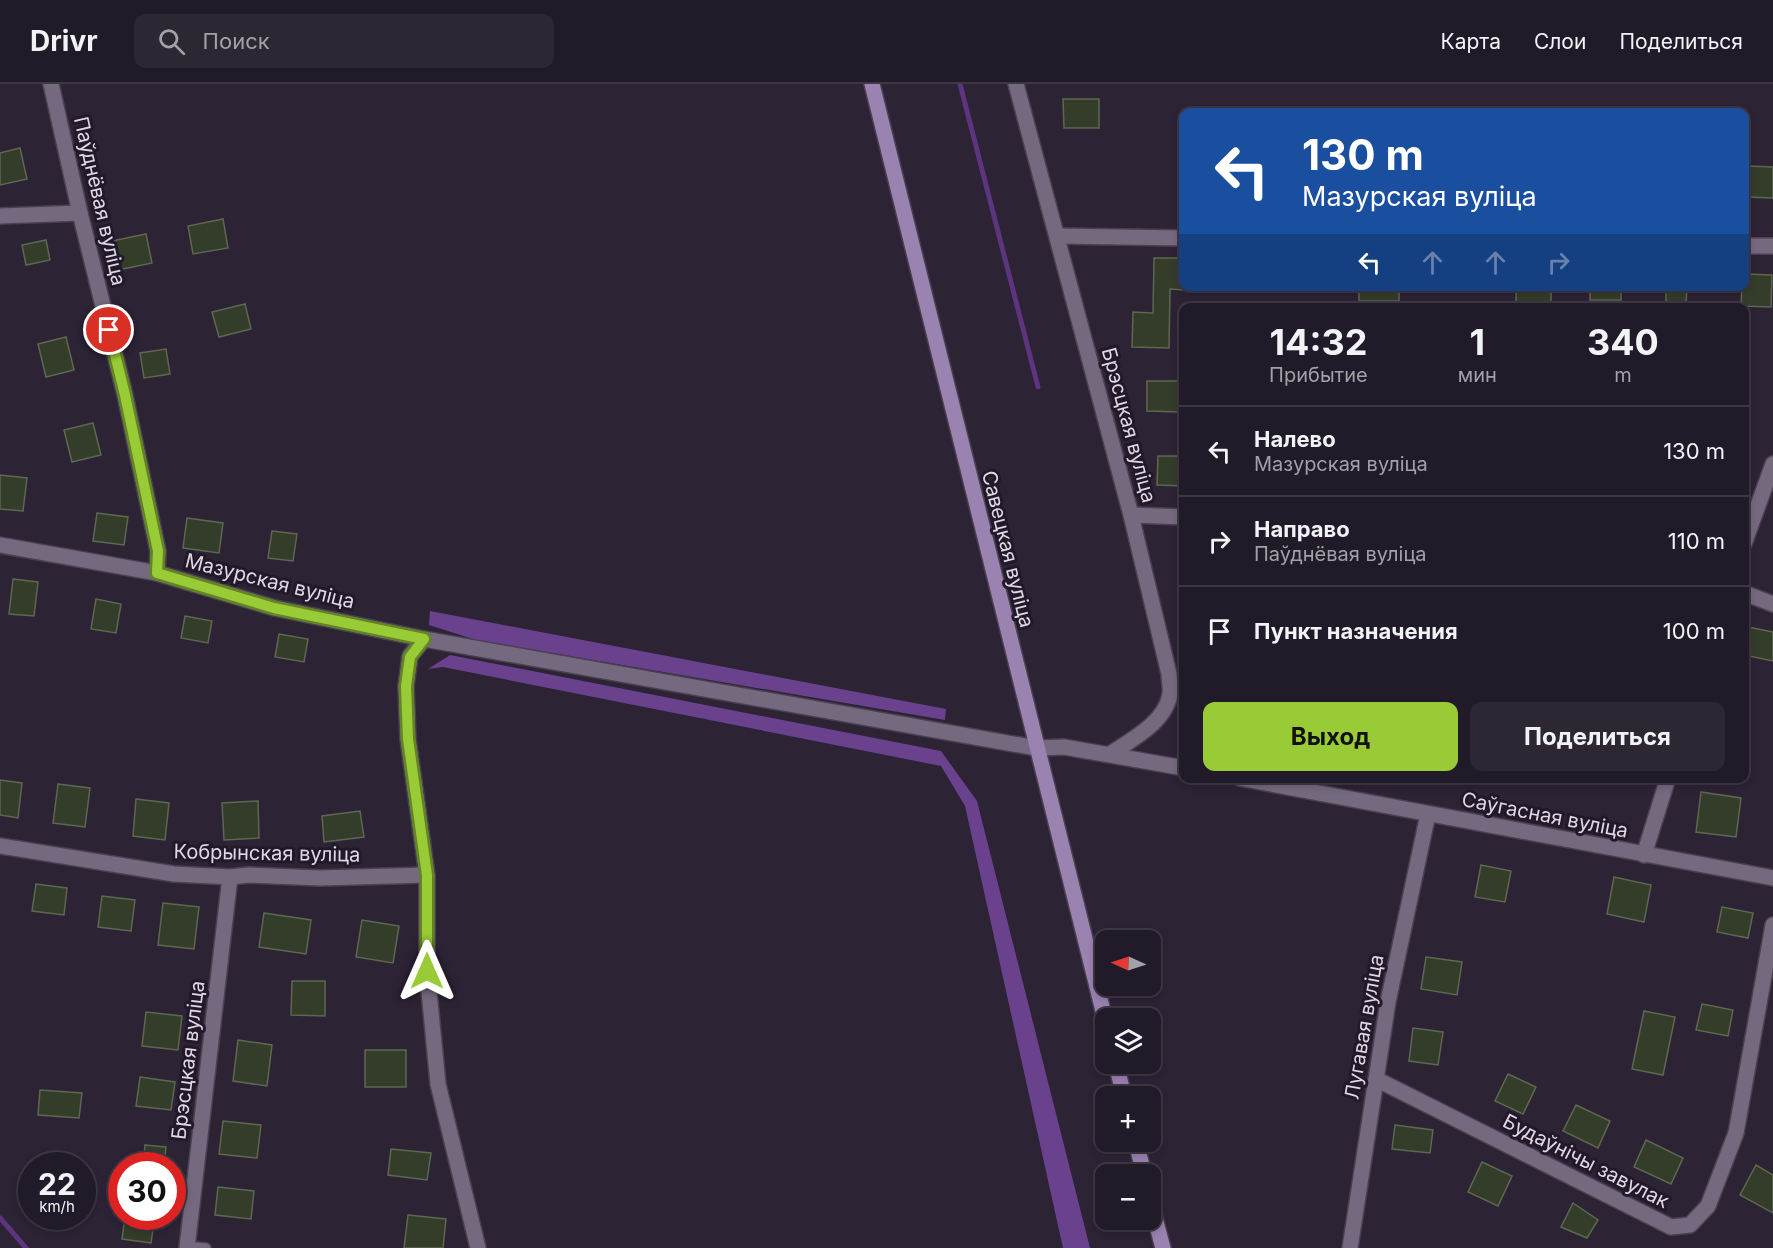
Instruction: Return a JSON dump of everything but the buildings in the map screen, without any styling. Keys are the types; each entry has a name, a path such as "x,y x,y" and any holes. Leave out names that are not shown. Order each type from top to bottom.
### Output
{"main road":[{"name":"Савецкая вуліца","path":"872,84 1102,1008"},
{"path":"1158,1230 1163,1248"}],"street":[{"name":"Паўднёвая вуліца","path":"51,84 127,406 158,551 157,573"},
{"name":"Брэсцкая вуліца","path":"1016,84 1131,514 1169,674 1170,695 1162,712 1149,728 1110,754"},
{"path":"0,216 80,213"},
{"path":"1056,236 1179,238"},
{"path":"1749,246 1773,246"},
{"path":"1749,525 1773,464"},
{"path":"1131,514 1179,517"},
{"name":"Мазурская вуліца","path":"0,545 157,573 274,608 424,639 1036,748"},
{"path":"1749,595 1773,604"},
{"path":"424,639 410,657 406,686 408,739 427,875 427,971 438,1084 478,1248"},
{"path":"1036,748 1064,747 1179,767"},
{"name":"Саўгасная вуліца","path":"1265,783 1773,878"},
{"path":"1644,855 1666,783"},
{"name":"Лугавая вуліца","path":"1350,1248 1388,1002 1428,814"},
{"name":"Кобрынская вуліца","path":"0,846 174,874 230,877 427,875"},
{"name":"Брэсцкая вуліца","path":"187,1247 230,877"},
{"name":"Будаўнічы завулак","path":"1376,1079 1671,1227 1690,1225 1708,1206 1736,1133 1773,925"}],"lane":[{"path":"187,1247 206,1248"}],"shaded area":[{"path":"430,611 946,709 945,720 476,640 429,625"},
{"path":"450,655 941,751 977,801 1090,1248 1063,1248 965,806 941,766 443,667 428,669"}],"waterway":[{"path":"960,84 1038,387"},
{"path":"0,1218 26,1248"}],"route":[{"path":"109,330 158,551 157,573 274,608 424,639 410,657 406,686 408,739 427,875 427,971"}]}
